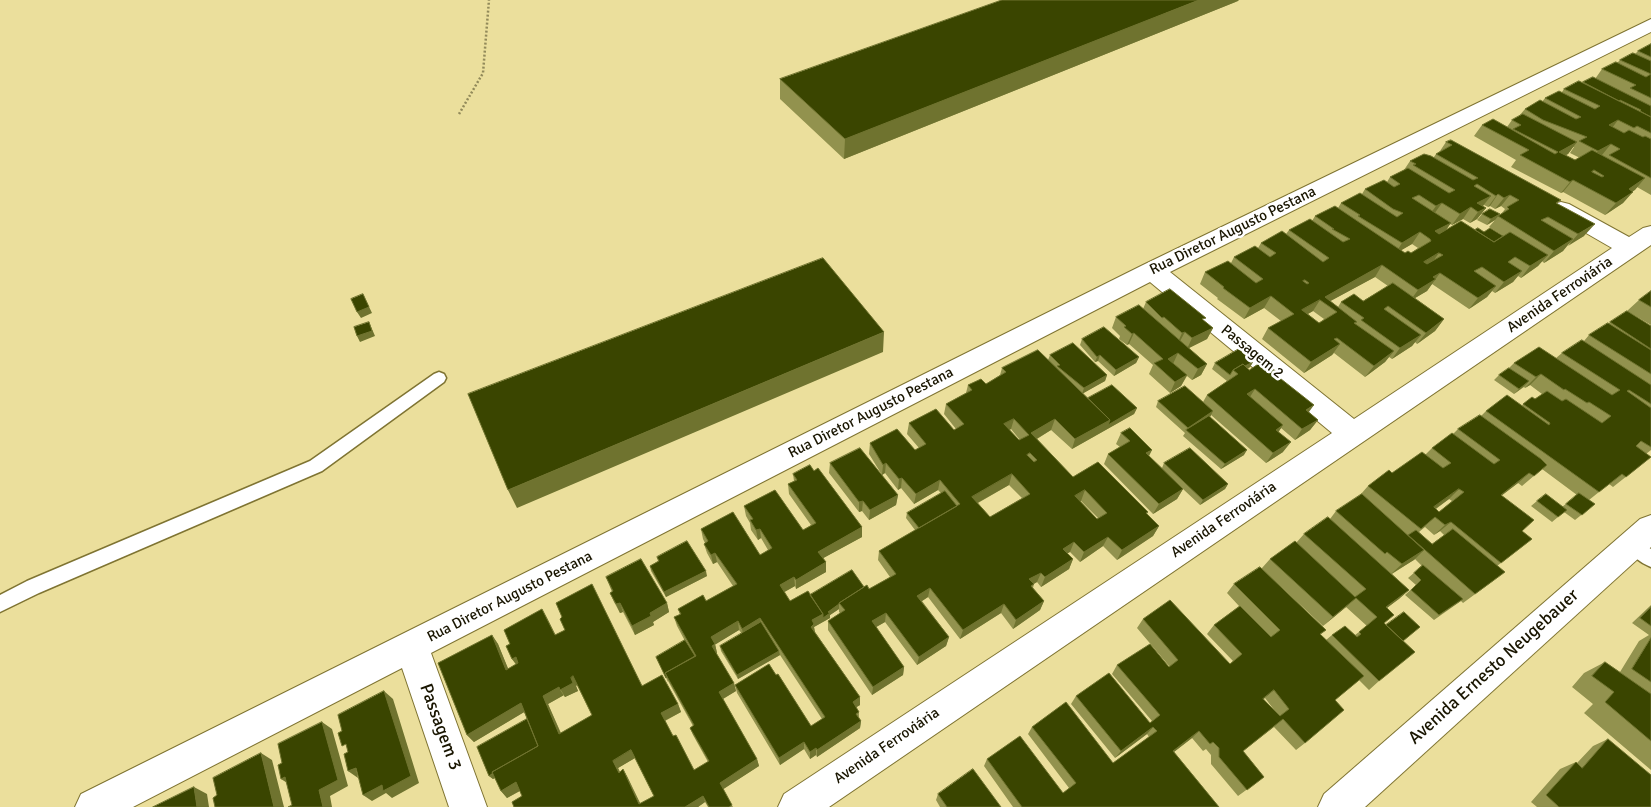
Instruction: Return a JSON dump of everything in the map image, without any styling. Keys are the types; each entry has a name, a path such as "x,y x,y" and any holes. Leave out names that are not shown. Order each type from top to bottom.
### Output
{"street":[{"name":"Rua Diretor Augusto Pestana","path":"94,807 1152,271 1651,25"},
{"path":"1429,134 1454,148"},
{"path":"1546,200 1640,241"},
{"name":"Avenida Ferroviária","path":"796,807 1640,241"},
{"name":"Passagem 2","path":"1152,271 1353,434"},
{"name":"Avenida Ernesto Neugebauer","path":"1337,807 1646,545"},
{"name":"Passagem 3","path":"412,647 468,807"}],"lane":[{"path":"0,604 33,587 316,466 440,378"}],"path":[{"path":"459,114 483,73 489,0"}],"building":[{"path":"1002,0 1199,0 845,139 780,79"},
{"path":"1651,44 1651,57 1638,51"},
{"path":"1633,53 1651,61 1651,74 1620,60"},
{"path":"1616,62 1646,77 1651,74 1651,98 1630,88 1636,85 1602,69"},
{"path":"1593,77 1651,106 1651,117 1641,110 1583,82"},
{"path":"1579,81 1651,117 1651,133 1637,126 1634,128 1618,120 1609,125 1624,133 1629,130 1651,139 1651,178 1609,155 1620,149 1611,144 1598,151 1579,141 1587,137 1543,120 1525,109 1540,100 1576,119 1581,117 1545,98 1559,91 1595,109 1600,106 1564,89"},
{"path":"1523,114 1577,142 1559,152 1575,160 1592,150 1645,178 1629,189 1633,192 1616,203 1573,180 1570,182 1520,155 1529,150 1482,125 1493,119 1555,154 1558,152 1513,129 1521,125 1512,120","holes":["1594,170 1604,176 1602,177 1592,172"]},
{"path":"1451,140 1561,200 1556,203 1595,224 1578,234 1548,217 1541,220 1573,239 1554,251 1498,216 1509,209 1507,207 1519,200 1510,195 1504,198 1498,194 1496,196 1477,184 1474,186 1491,196 1477,203 1486,208 1478,212 1471,207 1460,214 1442,203 1436,206 1419,195 1412,198 1451,223 1435,231 1439,234 1461,221 1494,242 1510,232 1548,255 1530,266 1515,257 1508,262 1522,271 1504,282 1482,267 1474,271 1496,286 1478,298 1440,273 1433,277 1436,279 1418,290 1382,265 1325,297 1357,322 1354,323 1394,351 1374,366 1337,338 1334,339 1340,344 1311,362 1268,328 1294,314 1271,296 1250,308 1205,272 1228,261 1256,283 1263,279 1234,257 1255,246 1270,257 1276,253 1261,243 1282,231 1323,262 1329,258 1289,230 1310,219 1343,242 1350,239 1332,229 1334,229 1315,216 1335,206 1405,253 1408,251 1411,253 1431,241 1430,239 1420,232 1402,243 1358,216 1360,215 1341,203 1360,193 1397,217 1403,213 1393,209 1365,189 1384,180 1394,187 1400,184 1390,177 1408,168 1449,193 1455,190 1413,165 1416,164 1410,161 1424,154 1431,156 1473,180 1478,178 1436,154 1452,145 1446,142","holes":["1439,253 1443,255 1427,264 1424,262","1320,300 1337,312 1319,323 1302,310"]},
{"path":"1490,209 1500,214 1491,219 1482,214"},
{"path":"1478,228 1484,232 1490,228 1503,236 1494,242 1475,230"},
{"path":"823,258 884,332 508,490 468,394"},
{"path":"1393,283 1444,319 1426,333 1388,306 1384,309 1421,335 1400,348 1361,320 1364,318 1341,302 1354,294 1363,301"},
{"path":"1170,289 1206,318 1202,319 1213,328 1192,338 1185,332 1182,333 1164,317 1162,318 1146,302"},
{"path":"1651,291 1651,307 1639,300"},
{"path":"363,294 369,307 357,312 351,299"},
{"path":"1139,305 1207,364 1198,369 1178,353 1168,359 1187,375 1175,382 1154,363 1163,359 1134,333 1132,334 1124,327 1126,326 1116,317"},
{"path":"1627,311 1651,326 1651,349 1610,322"},
{"path":"369,322 372,331 357,336 354,327"},
{"path":"1608,323 1651,350 1651,374 1589,335"},
{"path":"1104,327 1139,357 1116,370 1100,355 1097,357 1082,339"},
{"path":"1582,340 1651,385 1651,404 1629,390 1627,391 1651,408 1651,447 1641,441 1636,446 1651,457 1626,477 1622,474 1599,492 1486,411 1507,395 1549,425 1550,423 1523,404 1532,397 1535,399 1547,391 1562,401 1566,399 1602,423 1611,416 1589,402 1587,403 1564,390 1541,374 1536,377 1514,363 1539,347 1612,395 1620,390 1562,353"},
{"path":"1073,343 1107,375 1084,388 1057,366 1060,365 1050,355"},
{"path":"1239,349 1253,362 1245,366 1243,364 1233,370 1230,375 1215,363"},
{"path":"1038,350 1110,420 1075,439 1055,419 1031,433 1073,477 1098,462 1148,512 1146,513 1159,526 1122,550 1108,537 1084,552 1074,542 1063,549 1073,559 1045,577 1041,573 1029,579 1034,584 1031,586 1044,601 1016,620 1004,604 963,630 930,588 917,596 949,637 919,657 886,613 872,621 904,667 873,687 828,621 845,610 839,603 867,585 869,589 896,574 879,551 960,504 940,480 916,494 902,478 899,479 886,463 883,465 870,443 897,429 915,450 926,444 909,423 936,409 954,430 964,424 946,404 972,390 968,385 981,379 986,384 1006,372 1002,368","holes":["1014,419 1029,435 1019,440 1004,424","1030,453 1037,460 1034,462 1027,455","1012,474 1030,494 990,517 972,497","1085,490 1107,513 1097,519 1075,496"]},
{"path":"1263,361 1278,373 1276,375 1314,405 1306,410 1318,420 1302,429 1255,389 1247,394 1283,425 1276,430 1291,442 1273,453 1207,395 1238,374 1233,370 1243,364 1249,370"},
{"path":"1509,368 1529,381 1519,389 1499,375"},
{"path":"1112,385 1137,408 1108,425 1110,420 1088,398"},
{"path":"1185,386 1213,411 1188,428 1158,401"},
{"path":"1480,415 1547,465 1534,476 1529,473 1501,495 1534,520 1522,531 1532,539 1501,563 1451,522 1445,525 1435,517 1421,529 1368,486 1389,470 1392,473 1422,452 1443,468 1451,463 1432,448 1452,433 1494,464 1500,460 1458,429","holes":["1459,489 1464,492 1439,512 1434,507"]},
{"path":"1209,416 1247,450 1225,464 1186,430"},
{"path":"1130,428 1152,450 1146,453 1183,489 1159,504 1108,454 1130,441 1121,433"},
{"path":"860,448 898,495 870,510 863,501 859,502 830,463"},
{"path":"1190,448 1228,484 1203,500 1164,463"},
{"path":"810,465 814,471 818,468 862,527 818,552 826,562 796,580 794,577 780,585 790,601 808,591 823,614 812,620 814,624 811,627 860,697 853,702 859,712 856,714 861,721 817,750 816,748 810,752 804,742 779,758 735,685 769,664 776,675 778,674 811,726 825,717 760,618 742,629 738,621 711,637 715,644 712,646 734,683 719,692 757,759 720,783 732,805 729,807 709,807 703,796 685,807 514,807 512,802 522,796 516,782 501,791 492,772 538,746 521,703 467,735 438,663 492,635 506,670 518,663 516,657 512,659 506,646 510,644 504,630 542,609 555,635 565,630 556,603 592,584 642,686 662,675 678,704 661,713 673,736 676,735 694,770 709,761 690,728 694,725 665,673 696,656 674,617 681,614 678,609 703,595 706,601 737,584 715,553 711,555 704,544 708,541 701,529 733,512 760,555 772,548 760,529 756,530 750,520 753,519 744,506 775,490 803,530 816,523 788,484 797,480 793,474","holes":["573,676 592,715 559,734 543,696 559,687 560,690 573,683 571,678","631,750 654,796 639,804 623,769 619,773 613,761"]},
{"path":"945,491 957,506 919,528 907,513"},
{"path":"1579,493 1595,504 1582,515 1566,504"},
{"path":"1362,494 1424,550 1402,564 1387,552 1385,554 1336,511"},
{"path":"1546,494 1567,510 1558,517 1537,501"},
{"path":"1328,517 1409,590 1386,607 1394,615 1384,623 1415,652 1379,681 1332,635 1345,626 1357,637 1361,634 1359,632 1377,617 1356,598 1333,617 1270,559 1295,541 1355,597 1366,589 1304,534"},
{"path":"1453,529 1505,572 1475,594 1408,535 1416,530 1432,544"},
{"path":"687,541 706,571 664,592 650,566 659,561 657,557"},
{"path":"641,559 667,603 650,613 651,616 632,626 620,603 616,604 610,593 613,591 606,577"},
{"path":"1423,565 1463,599 1439,615 1411,590 1421,580 1414,573"},
{"path":"1260,567 1326,630 1320,634 1364,676 1335,700 1344,710 1305,743 1283,719 1243,751 1264,777 1247,790 1219,757 1219,748 1213,742 1210,744 1199,731 1173,751 1219,807 1022,807 987,759 1020,736 1063,793 1076,783 1032,727 1066,702 1113,763 1157,731 1153,727 1121,751 1076,696 1109,673 1150,723 1160,715 1117,665 1150,644 1169,667 1178,660 1143,619 1170,600 1230,664 1242,654 1214,625 1240,606 1271,637 1280,630 1234,584","holes":["1274,690 1289,709 1280,716 1263,699"]},
{"path":"852,570 864,587 839,603 823,618 823,614 810,595"},
{"path":"1651,607 1651,626 1640,618"},
{"path":"1404,612 1420,627 1403,641 1386,625"},
{"path":"761,622 779,651 737,675 720,646"},
{"path":"1651,638 1651,682 1632,669"},
{"path":"685,640 695,656 665,673 666,678 656,657"},
{"path":"1605,662 1651,694 1651,741 1605,702 1614,692 1592,676"},
{"path":"384,691 411,776 383,791 382,785 363,795 356,768 348,771 344,754 348,752 346,744 342,746 338,733 342,731 338,715"},
{"path":"527,719 538,746 492,772 489,776 477,747"},
{"path":"322,722 338,780 319,790 323,807 288,807 292,805 285,777 281,779 278,765 282,763 278,744"},
{"path":"1608,739 1651,775 1651,807 1559,807 1546,795 1576,762 1582,768"},
{"path":"261,753 274,807 215,807 213,798 217,795 213,778"},
{"path":"973,769 1001,807 947,807 938,794"},
{"path":"194,787 197,807 153,807"}]}
